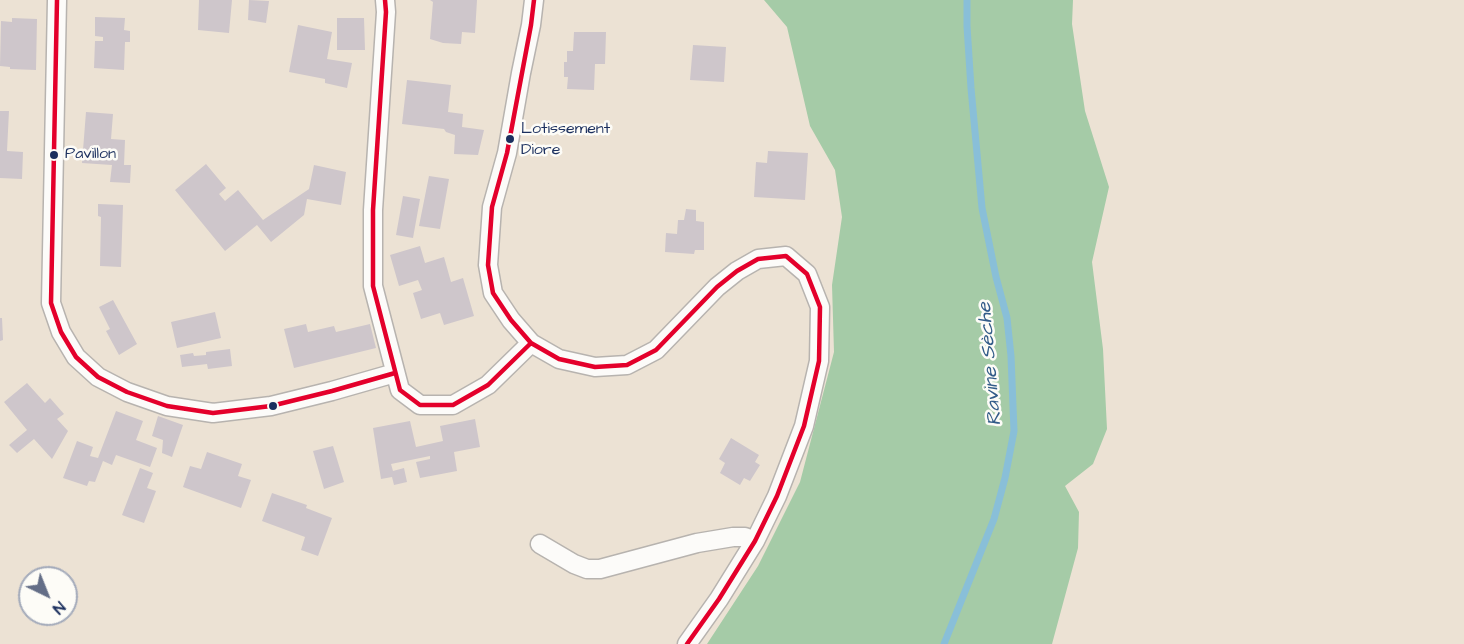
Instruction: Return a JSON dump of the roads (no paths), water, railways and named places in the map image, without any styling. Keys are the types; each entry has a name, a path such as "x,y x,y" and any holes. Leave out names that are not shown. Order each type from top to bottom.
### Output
{"street":[{"path":"57,0 51,303 61,332 76,357 98,377 127,392 167,406 213,412 272,406 395,373"},
{"path":"385,0 373,210 373,286 400,390 420,405 453,405 488,385 531,343"},
{"path":"534,0 507,153 492,207 488,266 493,293 511,320 531,343 560,359 595,367 627,365 656,350 717,287 737,271 758,259 786,256 807,274 820,308 819,362 804,426 777,496 755,541 687,644"},
{"path":"540,544 574,564 587,569 600,569 698,543 733,537 745,537 755,541"}],"waterway":[{"name":"Ravine Sèche","path":"944,644 994,519 1014,431 1007,318 982,208 971,88 967,0"}],"place":[{"name":"Lotissement Diore","path":"510,139"},
{"name":"Pavillon","path":"54,155"}]}
